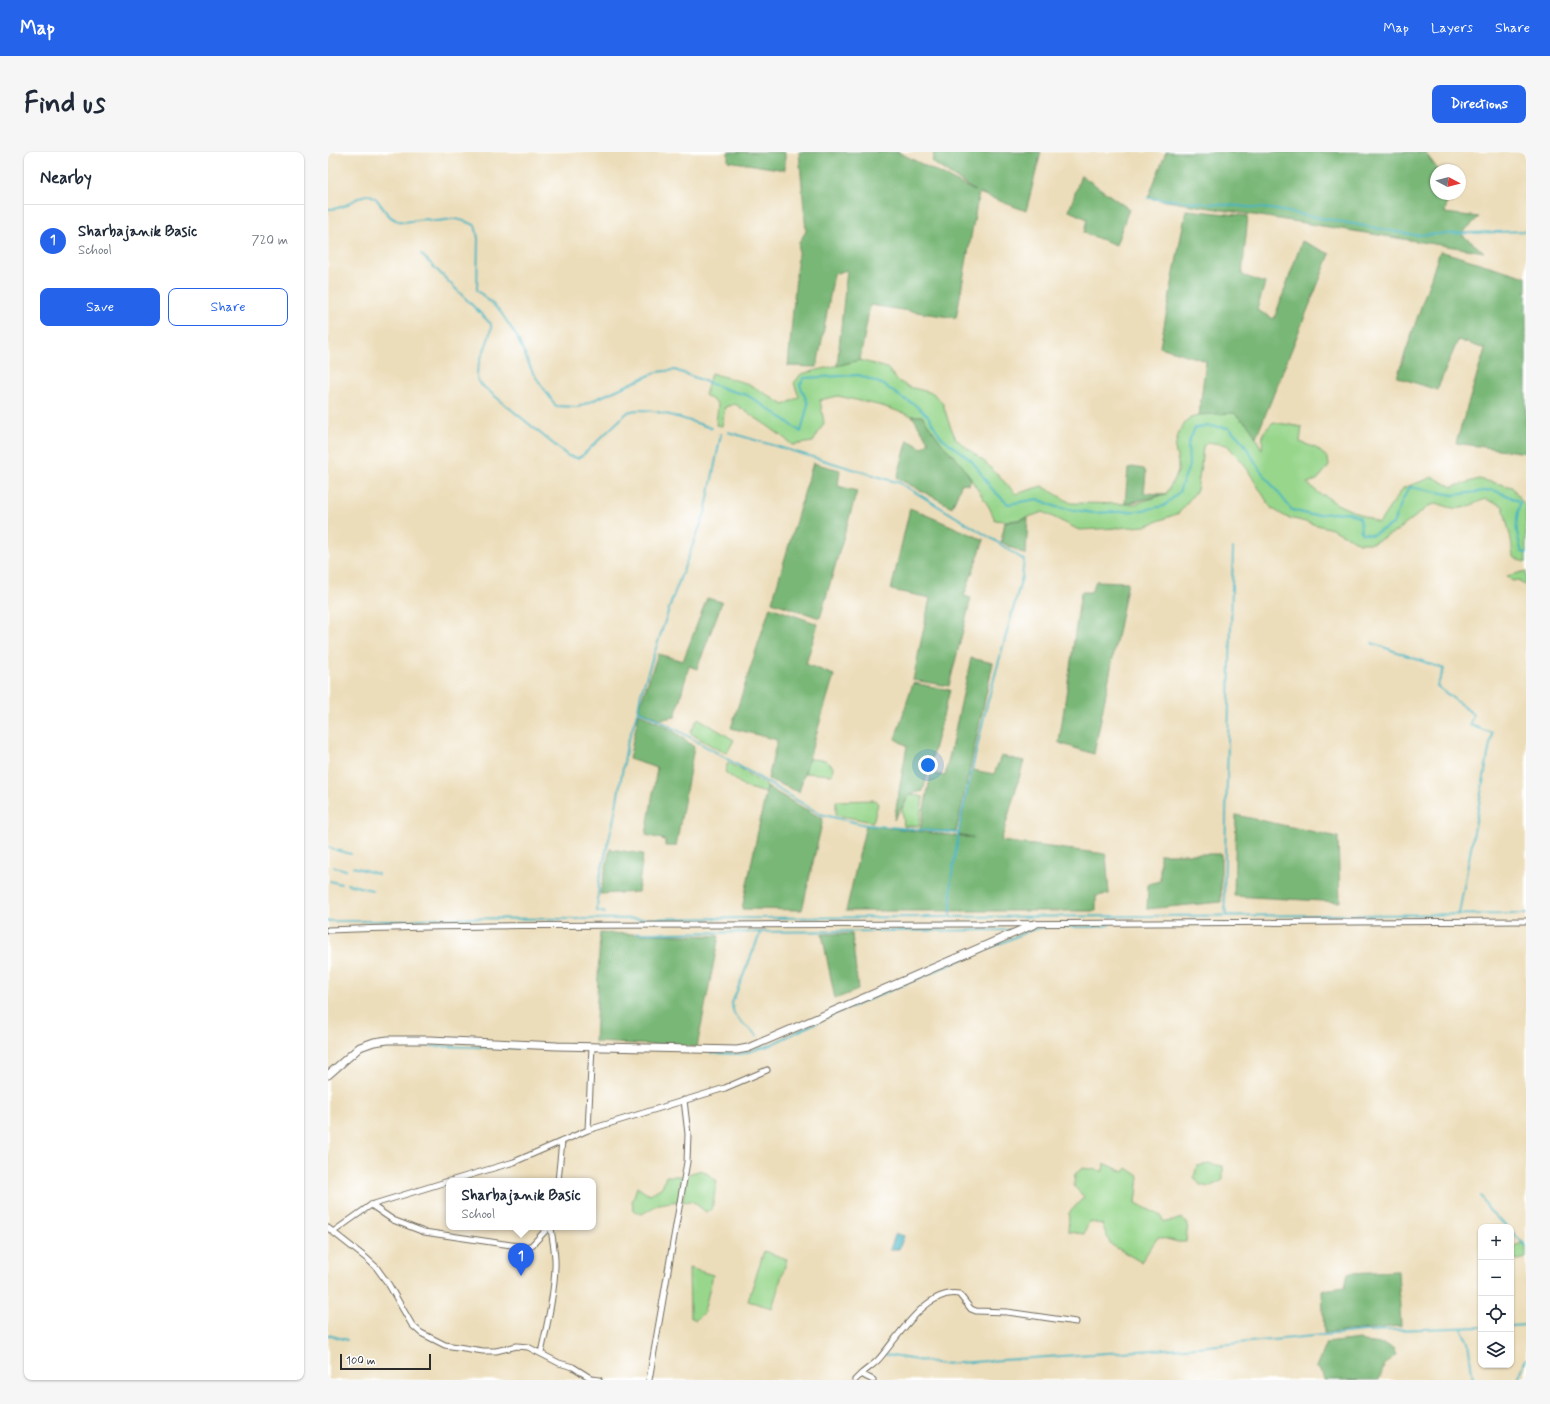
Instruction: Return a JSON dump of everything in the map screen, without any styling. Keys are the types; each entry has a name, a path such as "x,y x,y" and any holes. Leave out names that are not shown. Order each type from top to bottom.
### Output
{"street":[{"path":"328,930 425,926 1526,921"},
{"path":"328,1074 360,1047 374,1042 388,1040 430,1040 715,1051 748,1048 1035,924"},
{"path":"588,1130 592,1047"},
{"path":"460,1178 514,1162 588,1130 725,1088 767,1070"},
{"path":"649,1380 687,1162 688,1134 684,1100"},
{"path":"558,1178 562,1141"},
{"path":"333,1232 371,1204 446,1182"},
{"path":"371,1204 393,1220 424,1232 504,1244 526,1247 532,1245 546,1230"},
{"path":"328,1228 376,1267 389,1285 412,1325 421,1333 445,1345 459,1348 496,1351 517,1346 528,1347 559,1363 573,1367 592,1379 599,1380"},
{"path":"541,1353 551,1306 555,1266 555,1253 551,1230"},
{"path":"855,1380 877,1360 914,1317 932,1301 939,1296 946,1294 959,1294 971,1309 976,1311 1007,1312 1076,1322"},
{"path":"861,1374 873,1380"}],"green space":[{"path":"728,152 785,152 785,170 728,161"},
{"path":"799,152 898,152 975,191 932,162 934,152 1041,152 1026,211 979,193 956,318 870,305 860,360 837,366 847,270 834,274 817,367 788,366 799,243 806,231"},
{"path":"1166,152 1425,152 1434,164 1430,164 1430,200 1447,200 1445,213 1479,217 1461,234 1484,252 1148,198"},
{"path":"1081,175 1129,209 1116,245 1084,233 1087,219 1069,211"},
{"path":"1186,210 1248,216 1242,275 1265,283 1257,310 1274,319 1302,241 1330,254 1256,438 1251,428 1234,413 1199,415 1206,361 1160,347"},
{"path":"1440,251 1526,277 1526,453 1456,443 1485,349 1458,340 1437,390 1397,377"},
{"path":"860,360 887,368 898,381 909,387 933,393 943,404 956,439 987,464 1016,494 1042,486 1071,503 1135,504 1166,494 1178,472 1175,448 1179,432 1188,419 1215,411 1234,413 1251,428 1262,450 1263,433 1273,422 1302,427 1300,442 1316,448 1328,458 1329,466 1317,480 1307,483 1321,495 1324,495 1337,504 1379,523 1403,488 1433,477 1452,487 1479,479 1512,487 1526,507 1526,563 1513,557 1511,539 1503,506 1485,499 1461,508 1451,508 1437,503 1429,506 1397,531 1373,543 1359,543 1332,529 1286,517 1271,508 1244,464 1227,445 1207,442 1203,447 1197,490 1179,513 1145,526 1079,530 1043,512 1014,520 995,520 989,507 961,464 942,444 922,416 912,416 882,406 838,396 820,400 824,423 813,442 792,445 772,429 735,404 725,407 722,426 716,425 718,404 705,395 711,373 749,384 784,405 799,397 794,383 801,374"},
{"path":"912,416 922,416 942,444 961,464 971,479 969,485 962,483 952,507 897,478 908,440 922,448 929,442"},
{"path":"813,463 840,470 838,486 857,491 820,618 772,602"},
{"path":"1132,467 1144,469 1146,473 1144,493 1166,494 1125,504 1128,469"},
{"path":"910,508 984,540 964,596 971,598 949,686 913,680 930,598 891,590"},
{"path":"1028,517 1026,555 1001,542 1005,522 1021,520"},
{"path":"1526,571 1526,586 1519,580 1512,581 1507,576"},
{"path":"1096,581 1128,582 1094,754 1059,743 1081,592 1091,592"},
{"path":"707,598 722,602 697,669 689,666 675,717 661,719 638,710 658,654 683,661"},
{"path":"770,607 818,624 806,664 834,675 799,792 768,779 777,740 731,728"},
{"path":"971,658 993,663 956,832 920,830 931,773 945,776"},
{"path":"913,683 950,690 923,791 910,794 894,820 907,746 895,739"},
{"path":"639,713 671,729 694,747 676,846 665,846 665,840 646,835 657,768 629,759"},
{"path":"698,718 734,740 727,753 715,748 690,733"},
{"path":"1001,756 1024,761 1001,841 1106,854 1109,894 1096,896 1096,911 846,911 866,825 974,838 958,835 972,770 994,774"},
{"path":"809,759 826,760 833,767 832,775 804,773"},
{"path":"728,762 766,785 766,793 745,787 725,772"},
{"path":"767,787 823,819 802,910 742,909"},
{"path":"910,794 923,797 919,826 904,826 902,809"},
{"path":"875,800 878,804 873,822 836,815 836,801"},
{"path":"1236,815 1338,837 1340,902 1234,896"},
{"path":"610,849 643,854 638,892 600,894"},
{"path":"1160,854 1221,854 1221,902 1147,909 1148,884 1160,881"},
{"path":"600,933 719,936 697,1047 595,1042"},
{"path":"822,934 852,934 858,990 835,999"},
{"path":"1104,1163 1124,1172 1127,1168 1139,1176 1136,1203 1161,1216 1164,1222 1181,1218 1188,1223 1186,1242 1178,1242 1158,1237 1141,1262 1110,1244 1102,1224 1089,1222 1084,1234 1068,1232 1069,1213 1084,1197 1074,1186 1075,1174 1083,1168 1103,1171"},
{"path":"1210,1164 1223,1166 1223,1180 1209,1187 1200,1185 1194,1177 1197,1166"},
{"path":"702,1170 717,1181 712,1209 706,1212 692,1201 682,1202 688,1174"},
{"path":"666,1176 682,1176 678,1201 659,1204 642,1214 634,1210 632,1202 637,1187 649,1195 662,1187"},
{"path":"1522,1243 1526,1246 1526,1258 1519,1260 1514,1259 1514,1246"},
{"path":"764,1251 787,1259 772,1308 748,1301"},
{"path":"689,1268 713,1275 704,1312 696,1320 690,1317"},
{"path":"1398,1271 1401,1326 1324,1333 1322,1290 1345,1287 1348,1273"},
{"path":"1360,1339 1363,1342 1383,1344 1393,1348 1396,1355 1385,1364 1379,1380 1325,1380 1323,1373 1316,1367 1326,1343"}],"water":[{"path":"896,1233 904,1236 899,1249 890,1249"}],"waterway":[{"path":"328,209 342,207 359,197 368,195 375,198 387,214 399,221 406,222 424,219 438,221 454,219 462,220 475,225 478,238 477,290 500,311 517,337 533,373 556,406 578,407 657,372 675,370 728,390 747,395 801,432 808,404 800,385 804,378 859,375 884,385 902,398 914,404 928,416 941,437 972,461 992,489 1008,504 1038,499 1056,507 1093,513 1138,511 1164,506 1179,492 1189,466 1188,444 1195,428 1208,426 1229,428 1243,442 1260,470 1292,510 1311,515 1347,512 1360,518 1361,533 1372,535 1393,524 1403,499 1410,487 1453,495 1493,490 1520,502 1517,516 1517,532 1522,552 1526,553"},
{"path":"1148,198 1271,209 1414,235 1526,231"},
{"path":"421,254 491,324 489,338 477,370 479,383 568,456 578,458 583,455 628,412 636,410 657,412 712,428"},
{"path":"728,432 900,483 1024,560 1022,577 986,708 961,818 951,880 951,917"},
{"path":"605,913 597,911 599,881 614,818 627,745 638,710 641,693 673,597 705,513 721,434"},
{"path":"1226,915 1224,895 1233,548"},
{"path":"1372,643 1444,669 1437,686 1473,714 1470,725 1492,733 1459,914"},
{"path":"638,710 661,721 719,754 820,814 866,825 958,833"},
{"path":"328,847 334,849"},
{"path":"336,850 351,854"},
{"path":"334,867 346,870"},
{"path":"353,867 378,874"},
{"path":"330,881 341,884"},
{"path":"347,884 372,890"},
{"path":"328,921 401,921 432,918 575,919 1526,914"},
{"path":"711,1053 741,1054 768,1046 828,1017 1033,929 1109,925"},
{"path":"637,933 1013,930"},
{"path":"757,1036 736,1017 733,1011 732,1003 760,934 758,932"},
{"path":"357,1054 366,1048 380,1045 523,1048"},
{"path":"1481,1196 1489,1210 1504,1224"},
{"path":"1514,1234 1526,1246"},
{"path":"1514,1326 1526,1325"},
{"path":"886,1355 942,1364 1198,1347 1365,1331 1478,1327"},
{"path":"1461,1328 1468,1342 1473,1380"},
{"path":"328,1335 347,1340"},
{"path":"1518,1380 1526,1359"}],"place":[{"name":"Sharbajanik Basic","path":"521,1276"}]}
